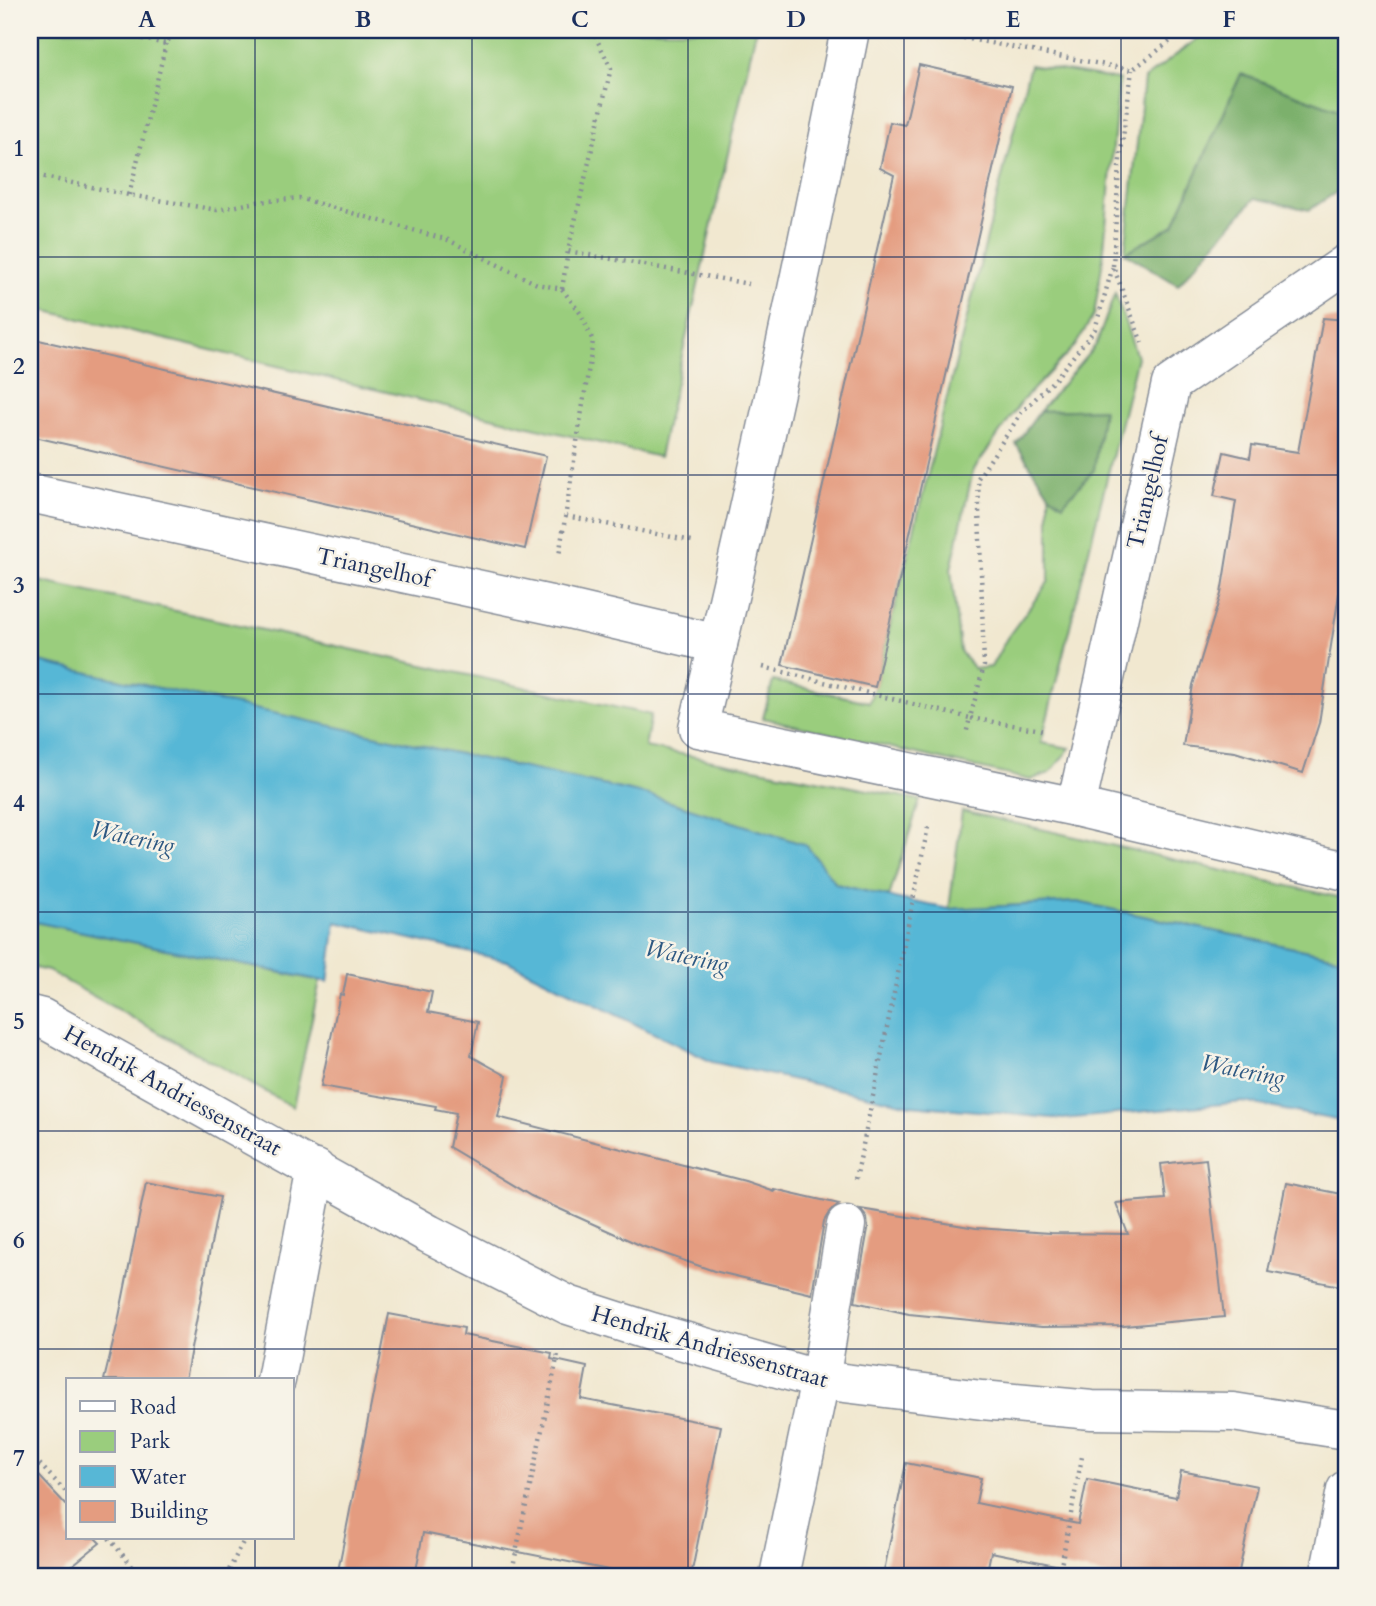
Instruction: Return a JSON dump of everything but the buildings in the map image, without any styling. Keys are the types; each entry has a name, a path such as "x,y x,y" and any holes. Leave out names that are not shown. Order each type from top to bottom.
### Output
{"street":[{"path":"850,30 798,293 741,551 698,728 1076,807 1346,871"},
{"path":"1171,384 1346,264"},
{"name":"Triangelhof","path":"1076,807 1171,384"},
{"name":"Triangelhof","path":"30,493 551,605 717,650"},
{"name":"Hendrik Andriessenstraat","path":"30,1015 42,1018 316,1168 429,1234 568,1305 652,1332 820,1380 982,1400 1092,1410 1233,1412 1346,1430"},
{"path":"276,1378 316,1168"},
{"path":"779,1576 820,1380 846,1225"},
{"path":"1329,1576 1346,1490"}],"path":[{"path":"101,30 166,44"},
{"path":"129,195 166,44 175,30"},
{"path":"562,289 568,250 611,68 592,30"},
{"path":"922,30 1132,70"},
{"path":"846,1225 915,892 945,780 970,718 984,666 978,478 1023,412 1056,378 1095,329 1113,267 1119,167 1132,70 1185,30"},
{"path":"30,174 217,210 257,202 299,198 448,240 537,284 562,289 581,314 593,341 551,605"},
{"path":"568,250 798,293"},
{"path":"1113,267 1139,339 1171,384"},
{"path":"566,516 741,551"},
{"path":"717,650 970,718 1091,738"},
{"path":"512,1576 568,1305"},
{"path":"1059,1576 1092,1410"},
{"path":"30,1454 66,1492"},
{"path":"111,1540 140,1576"},
{"path":"226,1576 244,1540"}],"green space":[{"path":"30,30 756,30 659,457 30,307"},
{"path":"1209,30 1346,30 1346,113 1241,74 1174,225 1125,253 1144,79"},
{"path":"1030,65 1119,80 1103,259 1094,315 1075,346 1022,401 973,471 951,569 960,651 974,669 991,667 1007,638 1049,581 1049,494 1063,504 1103,409 1040,411 1096,345 1115,293 1137,357 1041,743 1070,748 1050,773 1030,780 763,718 773,681 869,702"},
{"path":"1241,74 1346,113 1346,186 1309,210 1255,198 1178,285 1125,253 1174,225"},
{"path":"1103,409 1094,470 1063,504 1049,494 1016,444 1040,411"},
{"path":"30,579 651,715 645,747 920,800 889,897 836,884 806,845 648,795 30,660"},
{"path":"962,811 1346,899 1346,959 1077,902 949,909"},
{"path":"30,921 320,981 293,1107 48,971 30,967"}],"water":[{"name":"Watering","path":"30,660 648,795 806,845 836,884 889,897 949,909 1077,902 1346,959 1346,1122 1244,1102 1063,1119 911,1105 712,1062 507,961 336,922 328,982 30,921"}]}
